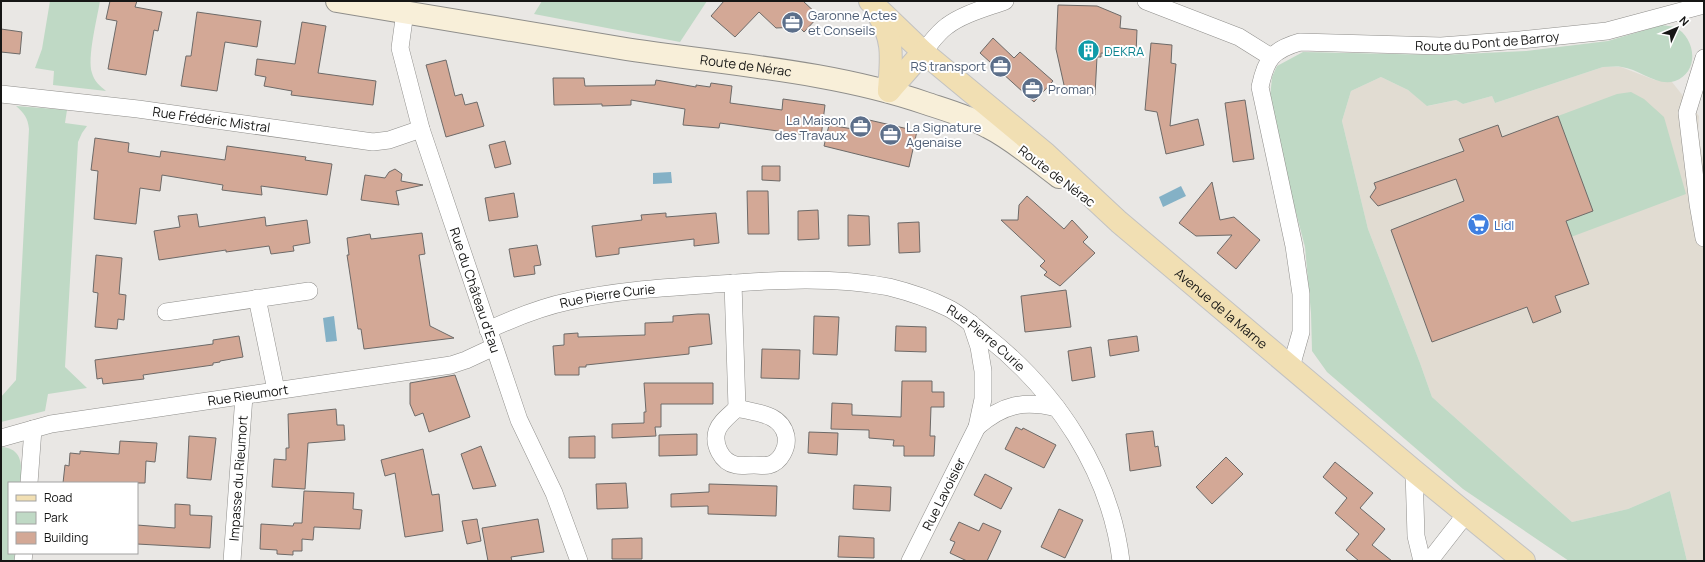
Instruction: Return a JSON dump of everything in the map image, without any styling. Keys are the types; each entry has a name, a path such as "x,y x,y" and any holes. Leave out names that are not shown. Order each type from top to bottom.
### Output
{"main road":[{"name":"Route de Nérac","path":"337,1 620,48 824,78 889,91 952,111 988,126 1119,222"},
{"name":"Avenue de la Marne","path":"870,1 923,52 1046,154 1119,222 1414,471 1524,561"},
{"path":"870,1 886,27 889,37 891,51 889,91"},
{"path":"889,91 923,52"}],"street":[{"path":"923,52 947,26 960,19 1005,1"},
{"path":"1146,1 1239,37 1270,57 1264,68 1260,87 1294,246 1301,294 1301,332 1291,366"},
{"name":"Route du Pont de Barroy","path":"1270,57 1285,46 1300,42 1441,46 1607,31 1704,5"},
{"name":"Rue du Château d'Eau","path":"405,12 400,48 421,130 519,420 554,493 579,561"},
{"path":"1704,58 1687,113 1698,204 1704,238"},
{"name":"Rue Frédéric Mistral","path":"1,94 138,109 373,142 389,140 421,130"},
{"name":"Rue Pierre Curie","path":"488,330 540,309 569,301 624,291 781,280 832,281 889,287 918,296 950,308 1006,351 1026,371 1057,408 1081,444 1098,477 1107,501 1118,541 1121,561"},
{"path":"733,283 737,408"},
{"path":"166,312 309,290"},
{"path":"257,298 276,390"},
{"name":"Rue Lavoisier","path":"910,561 977,427 983,399 983,371 979,347 970,323"},
{"name":"Rue Rieumort","path":"1,438 51,424 451,365 494,347"},
{"name":"Impasse du Rieumort","path":"232,561 244,396"},
{"name":"Rue Lavoisier","path":"977,427 990,415 1017,405 1040,404 1057,408"},
{"path":"29,482 33,429"},
{"path":"1414,471 1416,536 1422,561"},
{"path":"1432,561 1434,555 1466,514"}],"shaded area":[{"path":"1603,67 1621,67 1655,80 1672,82 1699,116 1698,133 1704,166 1704,561 1687,561 1670,491 1628,509 1572,522 1432,397 1368,229 1342,121 1351,91 1381,77 1408,90 1428,106 1456,100 1463,104 1492,96 1495,103"}],"green space":[{"path":"50,1 100,1 92,48 91,66 94,78 106,91 53,85 54,71 35,68 42,49"},
{"path":"542,1 707,1 680,42 534,14"},
{"path":"1662,25 1675,27 1682,32 1691,47 1692,63 1683,77 1675,81 1662,82 1628,68 1603,67 1495,103 1492,96 1463,104 1456,100 1427,106 1408,90 1381,77 1351,91 1342,121 1368,229 1432,397 1572,522 1628,509 1670,491 1687,561 1569,561 1463,489 1327,372 1312,351 1311,313 1305,247 1269,109 1272,77 1277,66 1303,52 1441,55 1526,51 1608,41"},
{"path":"1631,92 1644,99 1664,117 1686,194 1571,237 1566,221 1592,211 1558,116 1617,94"},
{"path":"16,106 67,110 65,123 87,126 78,142 65,367 87,388 48,394 45,411 1,422 1,397 16,380 29,129 25,116"},
{"path":"1,447 14,451 20,459 21,482 8,482 8,554 15,554 14,561 1,561"}],"water":[{"path":"671,172 672,183 653,184 653,173"},
{"path":"1181,186 1186,196 1163,207 1159,197"},
{"path":"334,316 337,341 326,342 323,318"}],"building":[{"path":"110,1 137,1 135,7 162,12 158,31 154,30 146,75 108,69 117,21 106,19"},
{"path":"724,1 803,1 819,16 804,32 799,27 776,28 759,12 735,37 711,16"},
{"name":"DEKRA","path":"1058,5 1097,6 1121,16 1120,28 1137,30 1136,54 1119,52 1119,54 1101,53 1101,57 1097,57 1095,95 1066,94 1056,49"},
{"path":"197,12 261,21 257,47 225,42 217,91 181,86 186,56 191,56"},
{"path":"302,22 326,26 318,73 376,81 373,105 291,95 292,91 264,86 266,77 255,75 257,59 295,64"},
{"path":"1,29 22,32 20,54 1,52"},
{"path":"993,38 1014,58 1020,52 1053,81 1034,102 980,53"},
{"path":"1151,43 1172,45 1171,63 1176,64 1170,126 1198,119 1204,145 1166,154 1157,112 1145,110"},
{"path":"446,60 455,96 462,94 465,105 477,102 484,126 446,137 426,65"},
{"path":"553,78 584,78 585,86 655,85 656,80 696,87 696,85 710,87 711,83 732,86 730,103 782,110 783,99 825,105 821,137 720,123 719,128 683,125 685,109 631,100 631,105 554,105"},
{"path":"1245,100 1254,159 1233,162 1225,103"},
{"name":"Lidl","path":"1558,116 1593,211 1566,221 1589,284 1555,296 1561,312 1533,323 1527,307 1432,342 1391,230 1464,201 1456,179 1378,206 1370,197 1376,188 1374,183 1464,151 1459,139 1498,125 1502,137"},
{"path":"856,117 917,131 909,167 824,146 829,125 853,129"},
{"path":"95,138 129,143 128,152 160,157 161,151 225,160 227,146 306,157 305,160 332,164 327,195 261,186 262,195 222,190 223,185 162,175 160,191 140,188 136,224 94,219 98,171 91,170"},
{"path":"505,141 511,164 495,168 489,145"},
{"path":"762,166 780,166 780,181 762,180"},
{"path":"395,169 402,174 401,181 423,185 396,191 399,205 361,200 365,175 385,178 389,172"},
{"path":"1212,182 1220,220 1234,217 1260,240 1236,269 1217,253 1232,235 1196,236 1179,223"},
{"path":"747,191 768,191 769,234 748,234"},
{"path":"514,193 518,217 489,221 485,198"},
{"path":"1027,196 1064,229 1072,220 1088,237 1083,242 1095,253 1060,286 1044,275 1047,272 1040,266 1045,261 1001,220 1018,220 1019,205"},
{"path":"818,210 819,239 798,240 798,211"},
{"path":"666,213 666,217 716,213 719,243 694,246 694,239 619,248 619,254 596,257 592,226 642,220 641,215"},
{"path":"197,214 199,227 265,217 266,226 307,220 310,243 293,246 294,251 271,254 269,246 226,252 226,250 159,260 154,231 180,227 178,216"},
{"path":"848,215 869,216 870,245 848,246"},
{"path":"919,222 920,252 899,253 898,223"},
{"path":"422,233 425,254 419,255 430,326 454,338 364,349 361,329 358,329 347,255 349,255 347,238 370,234 371,239"},
{"path":"537,245 541,265 534,266 535,274 514,277 509,249"},
{"path":"96,255 122,258 119,294 126,295 124,320 118,319 117,329 95,327 98,293 93,292"},
{"path":"1066,290 1071,327 1025,332 1021,296"},
{"path":"709,314 712,344 689,347 689,354 586,365 586,367 579,367 579,375 555,375 553,346 564,345 564,334 578,333 578,337 645,335 645,323 673,322 673,316"},
{"path":"814,316 839,317 837,355 813,354"},
{"path":"896,326 926,327 926,352 895,351"},
{"path":"239,336 243,357 220,361 213,363 213,365 143,375 144,379 103,384 102,378 97,379 95,360 213,344 213,340"},
{"path":"1137,336 1139,351 1110,356 1108,340"},
{"path":"1091,347 1095,377 1072,381 1068,351"},
{"path":"762,349 800,350 799,379 761,378"},
{"path":"455,375 470,417 429,432 423,413 415,416 410,404 410,383"},
{"path":"902,381 932,381 932,392 944,392 944,407 931,407 930,436 935,436 934,456 904,456 904,446 893,446 894,440 869,438 869,430 831,429 832,403 852,404 852,415 901,417"},
{"path":"644,383 713,383 713,404 661,404 661,427 655,427 656,436 612,438 612,424 644,423 644,412 646,412"},
{"path":"336,409 337,425 344,425 345,440 308,443 305,489 272,487 274,459 286,460 286,448 289,448 288,414"},
{"path":"1016,427 1022,430 1023,428 1056,445 1044,468 1005,449"},
{"path":"1153,431 1155,447 1158,446 1161,466 1130,471 1126,434"},
{"path":"809,432 838,433 837,455 808,453"},
{"path":"697,434 697,455 659,456 659,435"},
{"path":"189,436 216,438 211,480 187,478"},
{"path":"595,436 595,458 569,458 569,437"},
{"path":"120,441 157,443 155,462 146,461 145,483 63,482 65,465 69,466 70,453 80,454 80,451 119,454"},
{"path":"481,446 496,486 473,489 461,454"},
{"path":"423,449 432,495 439,494 443,531 405,537 395,473 385,476 381,460"},
{"path":"1226,457 1243,474 1212,504 1196,487"},
{"path":"1335,462 1373,493 1360,508 1385,529 1372,545 1392,561 1359,561 1346,550 1359,534 1335,513 1347,498 1323,477"},
{"path":"985,474 1012,488 1001,509 974,495"},
{"path":"626,483 628,508 597,509 596,484"},
{"path":"709,484 777,486 776,516 708,514 708,506 671,507 671,494 709,492"},
{"path":"854,485 891,487 890,511 853,509"},
{"path":"304,491 354,493 353,509 362,510 360,529 314,527 313,540 302,539 302,551 293,551 293,555 277,554 277,550 260,549 261,524 293,526 294,523 302,523"},
{"path":"175,504 190,505 190,515 212,516 210,548 138,544 138,525 175,528"},
{"path":"1059,509 1083,520 1065,558 1041,547"},
{"path":"477,519 481,541 467,544 462,521"},
{"path":"538,519 544,552 511,557 512,561 488,561 482,528"},
{"path":"959,522 979,531 983,523 1001,531 987,561 967,561 950,553 955,542 950,540"},
{"path":"839,536 874,538 874,558 838,557"},
{"path":"642,538 642,559 612,559 612,539"}],"place":[{"name":"Garonne Actes et Conseils","path":"792,22"},
{"name":"DEKRA","path":"1088,51"},
{"name":"RS transport","path":"1001,66"},
{"name":"Proman","path":"1033,89"},
{"name":"La Maison des Travaux","path":"861,127"},
{"name":"La Signature Agenaise","path":"890,134"},
{"name":"Lidl","path":"1479,225"}]}
